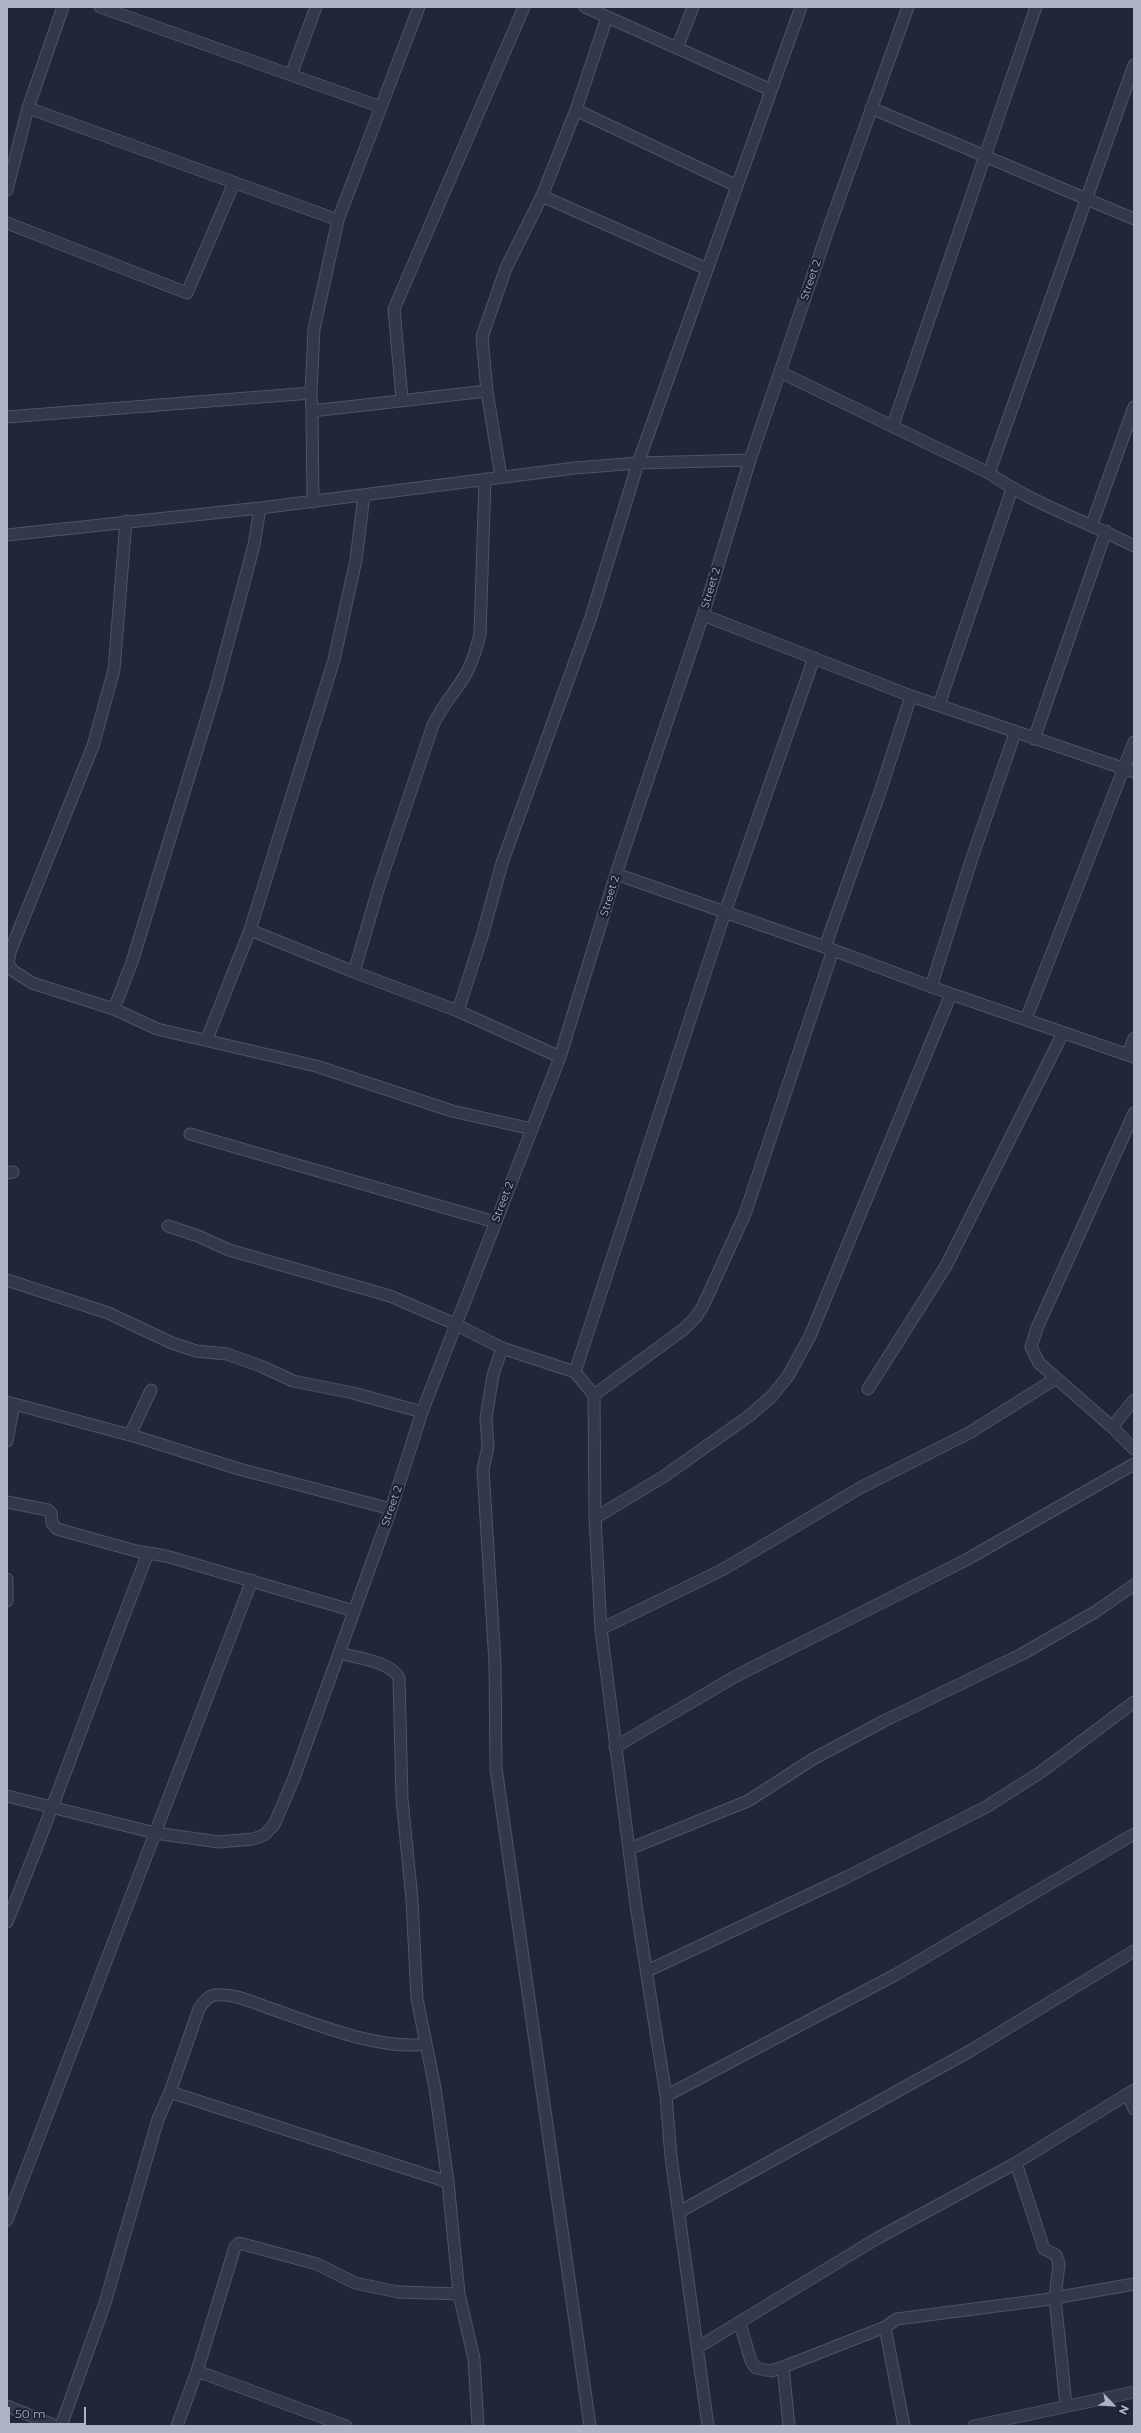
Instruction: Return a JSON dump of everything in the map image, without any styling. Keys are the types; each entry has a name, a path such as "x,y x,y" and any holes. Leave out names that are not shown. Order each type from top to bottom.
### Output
{"street":[{"path":"7,190 28,108 63,7"},
{"path":"100,7 381,107"},
{"path":"291,75 316,7"},
{"path":"313,502 311,392 314,328 338,220 419,7"},
{"path":"402,399 394,309 524,7"},
{"path":"585,7 771,90"},
{"path":"677,48 693,7"},
{"path":"458,1012 502,863 591,617 638,463 801,7"},
{"name":"Street 2","path":"7,1796 53,1809 155,1833 220,1842 253,1839 264,1835 274,1825 294,1778 391,1509 422,1412 560,1057 616,874 703,615 750,460 871,108 908,7"},
{"path":"892,425 1036,7"},
{"path":"502,477 487,390 482,337 506,268 542,196 576,110 607,17"},
{"path":"989,473 1134,65"},
{"path":"28,108 338,220"},
{"path":"871,108 1134,219"},
{"path":"576,110 737,186"},
{"path":"7,223 187,293 234,183"},
{"path":"542,196 707,268"},
{"path":"780,372 989,473 1012,489 1092,524 1134,546"},
{"path":"312,411 487,390"},
{"path":"7,417 311,392"},
{"path":"1092,524 1134,407"},
{"path":"7,535 313,502 575,468 638,463 750,460"},
{"path":"354,972 394,839 433,725 442,708 467,673 480,635 485,479"},
{"path":"940,705 1012,489"},
{"path":"207,1039 250,930 334,660 356,560 364,495"},
{"path":"114,1009 132,962 216,688 254,545 260,508"},
{"path":"126,521 114,670 93,746 10,952 8,963 10,970 46,988 114,1009 157,1029 178,1035 207,1039 316,1066 452,1111 532,1129"},
{"path":"1034,739 1106,531"},
{"path":"703,615 911,696 940,705 1015,733 1134,772"},
{"path":"575,1372 725,912 814,658"},
{"path":"594,1395 684,1329 696,1318 703,1306 748,1207 829,948 911,696"},
{"path":"931,986 971,861 1015,733"},
{"path":"1026,1019 1134,742"},
{"path":"616,874 829,948 951,994 1131,1056 1134,1038"},
{"path":"250,930 458,1012 560,1057"},
{"path":"595,1518 663,1477 749,1416 772,1396 788,1376 810,1336 951,994"},
{"path":"868,1389 946,1266 1063,1033"},
{"path":"1134,1113 1032,1340 1033,1355 1055,1379 1112,1427 1134,1449"},
{"path":"190,1134 495,1222"},
{"path":"168,1226 198,1236 229,1250 390,1296 455,1324 502,1348 575,1372 594,1395 595,1518 601,1629 629,1849 646,1971 666,2096 671,2157 708,2426"},
{"path":"7,1280 108,1313 172,1343 196,1351 227,1354 263,1367 293,1381 353,1392 422,1412"},
{"path":"502,1348 493,1375 486,1418 488,1447 483,1470 495,1663 496,1768 590,2426"},
{"path":"601,1629 722,1570 860,1488 969,1433 1055,1379"},
{"path":"130,1435 151,1390"},
{"path":"1112,1427 1134,1400"},
{"path":"7,1441 10,1403 130,1435 239,1469 391,1509"},
{"path":"615,1747 736,1676 966,1560 1134,1464"},
{"path":"7,1502 48,1510 51,1513 52,1524 57,1529 252,1580 354,1611"},
{"path":"7,1922 53,1809 94,1692 148,1553"},
{"path":"7,1579 7,1601"},
{"path":"7,2220 252,1580"},
{"path":"629,1849 748,1801 825,1752 1022,1654 1095,1612 1134,1585"},
{"path":"339,1653 388,1667 395,1671 398,1678 402,1799 412,1900 417,1999 435,2088 448,2182 459,2294 474,2359 478,2426"},
{"path":"646,1971 847,1877 986,1807 1041,1772 1134,1702"},
{"path":"666,2096 896,1975 1134,1834"},
{"path":"679,2212 970,2051 1134,1951"},
{"path":"62,2426 105,2303 158,2119 170,2092 199,2009 206,1999 214,1995 242,1998 362,2037 397,2045 426,2044"},
{"path":"170,2092 448,2182"},
{"path":"697,2348 740,2324 876,2239 1016,2163 1131,2092 1134,2109"},
{"path":"1016,2163 1044,2249 1056,2255 1059,2264 1055,2298 1066,2405"},
{"path":"177,2426 197,2371 235,2247 239,2243 317,2264 355,2283 398,2292 459,2294"},
{"path":"740,2324 751,2362 756,2368 771,2371 885,2327 897,2319 925,2314 1055,2298 1134,2284"},
{"path":"885,2327 904,2426"},
{"path":"784,2367 789,2426"},
{"path":"197,2371 346,2426"},
{"path":"974,2426 1066,2405 1134,2392"},
{"path":"7,2406 56,2426"}]}
